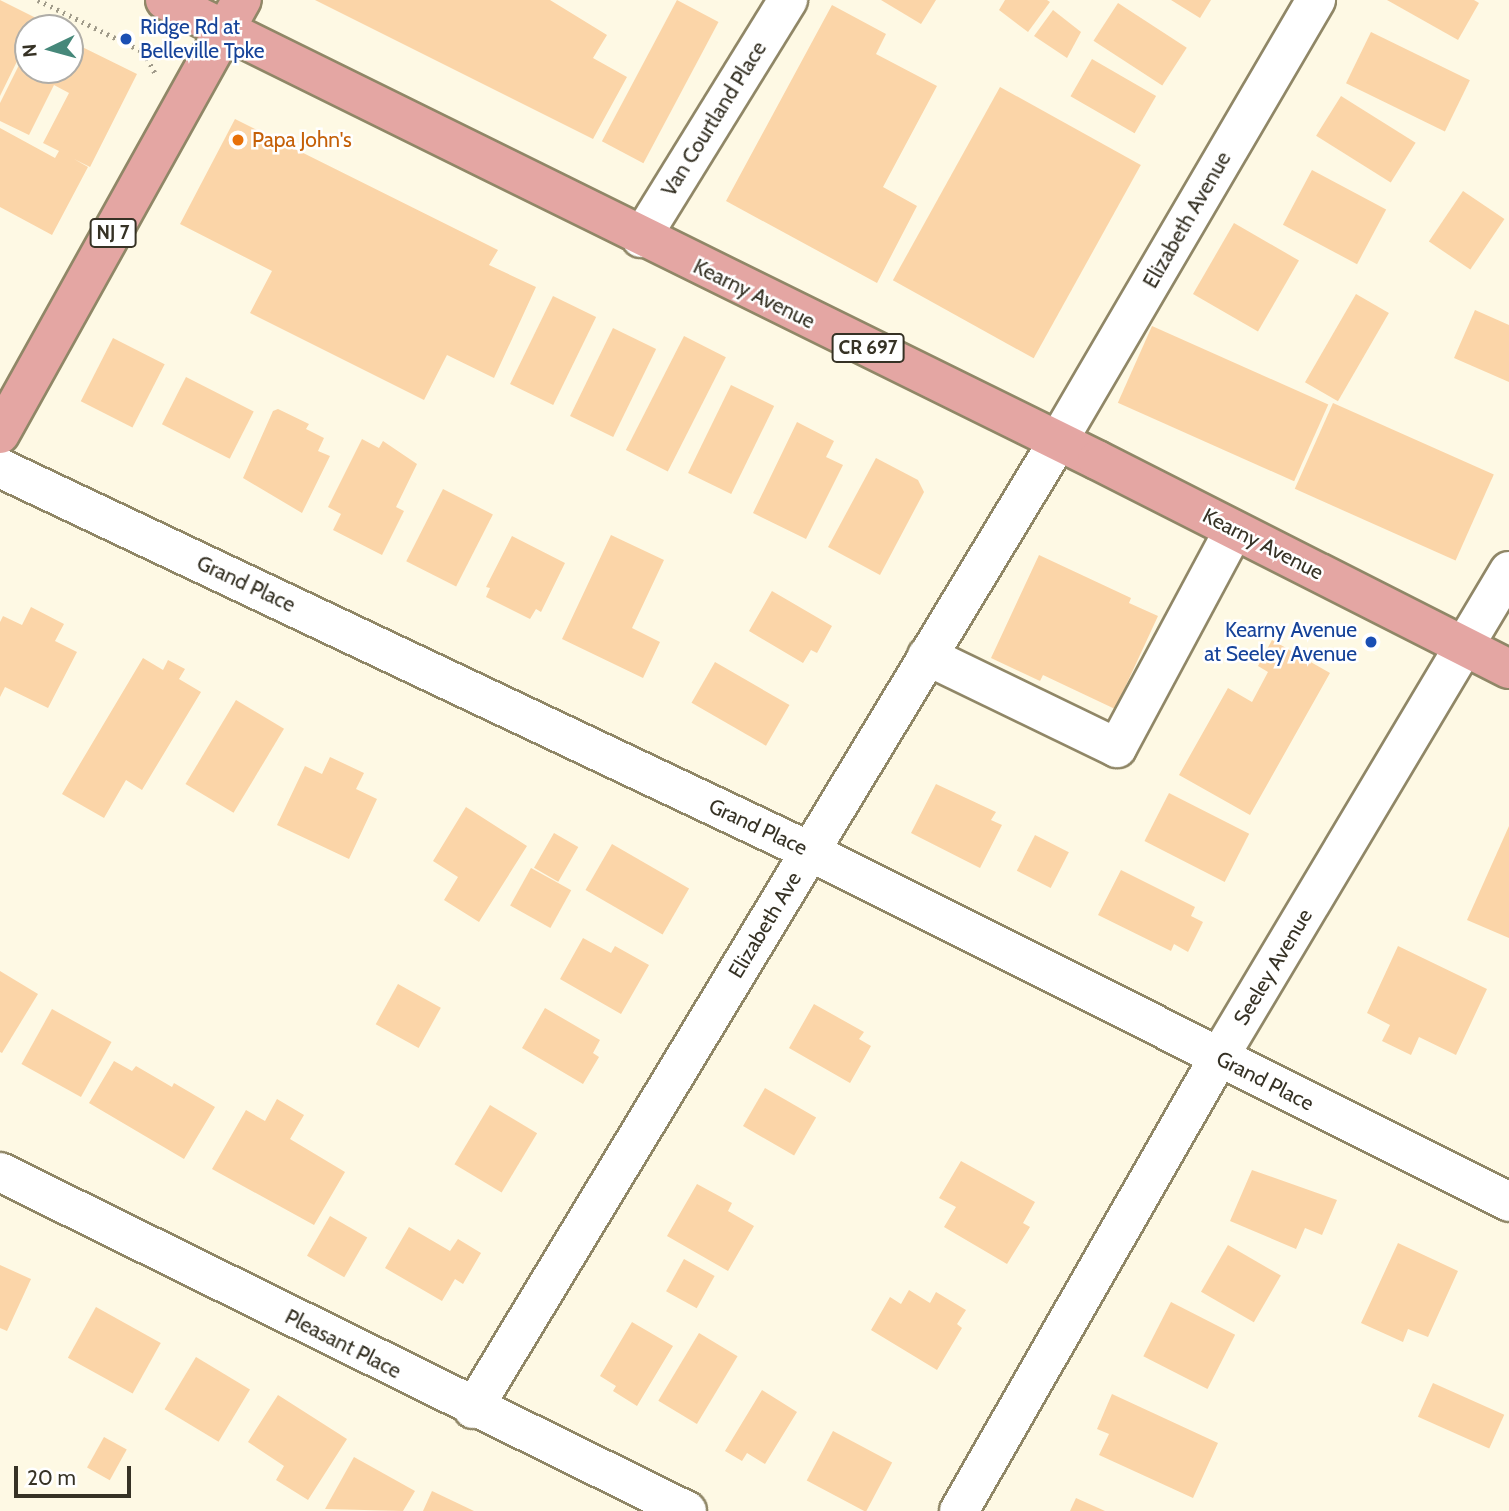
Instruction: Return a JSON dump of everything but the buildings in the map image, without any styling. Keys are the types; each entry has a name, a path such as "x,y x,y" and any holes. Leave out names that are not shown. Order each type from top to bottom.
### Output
{"main road":[{"name":"Kearny Avenue","path":"165,0 234,15 641,239 1058,441 1509,670"},
{"name":"NJ 7","path":"0,434 234,15"}],"street":[{"name":"Van Courtland Place","path":"641,239 788,0"},
{"name":"Elizabeth Avenue","path":"1058,441 1316,0"},
{"name":"Elizabeth Ave","path":"473,1409 1058,441"},
{"name":"Grand Place","path":"0,468 809,851 1509,1202"},
{"path":"927,656 1117,748 1234,530"},
{"name":"Seeley Avenue","path":"959,1511 1219,1057 1509,571"},
{"name":"Pleasant Place","path":"0,1172 473,1409 687,1511"}],"path":[{"path":"38,0 144,52 156,78 153,85"}],"place":[{"name":"Ridge Rd at Belleville Tpke","path":"126,39"},
{"name":"Papa John's","path":"238,140"},
{"name":"Kearny Avenue at Seeley Avenue","path":"1371,642"}]}
